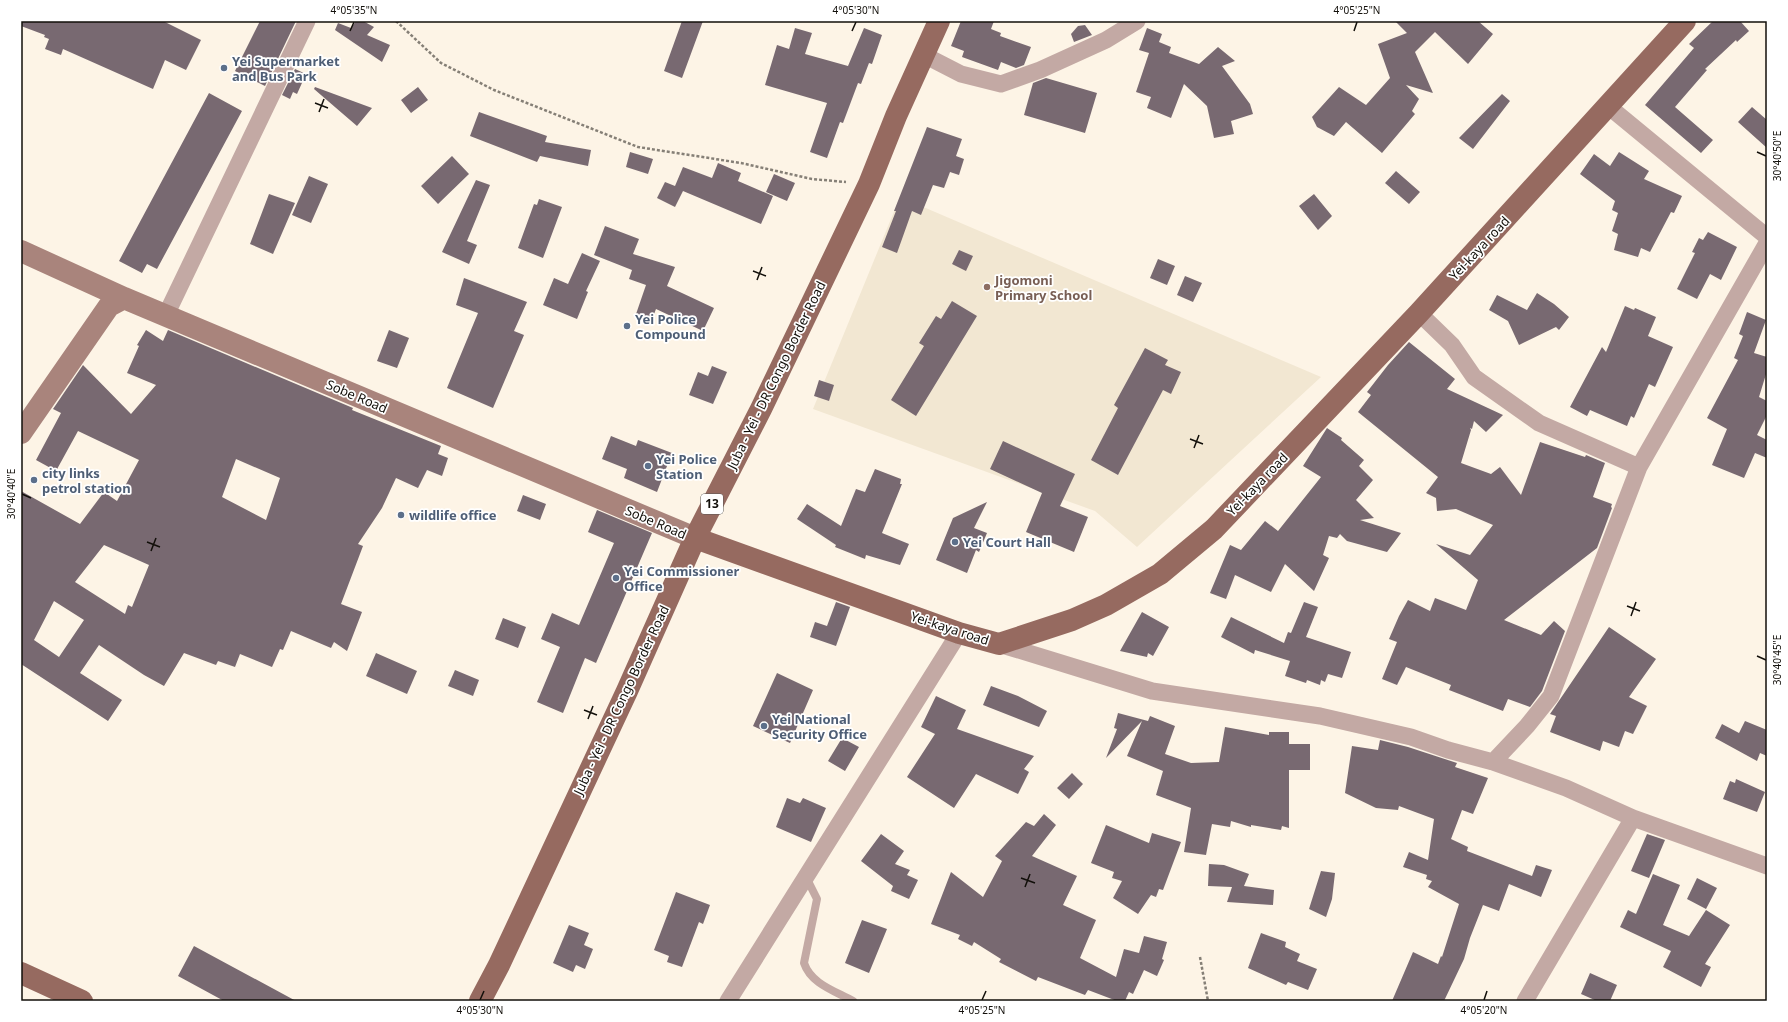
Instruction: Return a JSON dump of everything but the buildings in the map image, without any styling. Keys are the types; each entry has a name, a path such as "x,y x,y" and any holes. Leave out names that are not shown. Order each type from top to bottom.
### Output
{"main road":[{"name":"Juba - Yei - DR Congo Border Road","path":"483,997 623,698 695,538 761,409 869,184 896,116 939,21"},
{"name":"Yei-kaya road","path":"695,538 959,632 999,644 1072,620 1106,606 1160,574 1214,529 1419,313 1685,21"},
{"path":"21,973 82,1001"}],"street":[{"path":"166,315 307,21"},
{"path":"924,55 961,74 1001,84 1053,64 1106,40 1137,21"},
{"path":"1608,106 1767,237"},
{"path":"1493,762 1527,726 1551,696 1639,467 1767,243"},
{"name":"Sobe Road","path":"21,251 124,298 695,538"},
{"path":"21,433 109,306 124,298"},
{"path":"1419,313 1452,345 1474,377 1540,423 1639,467"},
{"path":"728,1001 959,632"},
{"path":"999,644 1152,691 1320,716 1411,736 1448,750 1493,762 1566,788 1633,818 1767,866"},
{"path":"1524,1001 1633,818"}],"lane":[{"path":"806,877 817,899 804,963 808,972 814,979 854,1001"}],"path":[{"path":"396,21 441,63 494,90 638,147 741,163 812,179 869,184"},
{"path":"1200,957 1208,1001"}],"shaded area":[{"name":"Jigomoni Primary School","path":"900,197 1321,377 1137,547 1095,511 813,409"}],"place":[{"name":"Yei Supermarket and Bus Park","path":"224,68"},
{"name":"Jigomoni Primary School","path":"987,287"},
{"name":"Yei Police Compound","path":"627,326"},
{"name":"Yei Police Station","path":"648,466"},
{"name":"city links petrol station","path":"34,480"},
{"name":"wildlife office","path":"401,515"},
{"name":"Yei Court Hall","path":"955,542"},
{"name":"Yei Commissioner Office","path":"616,578"},
{"name":"Yei National Security Office","path":"764,726"}]}
